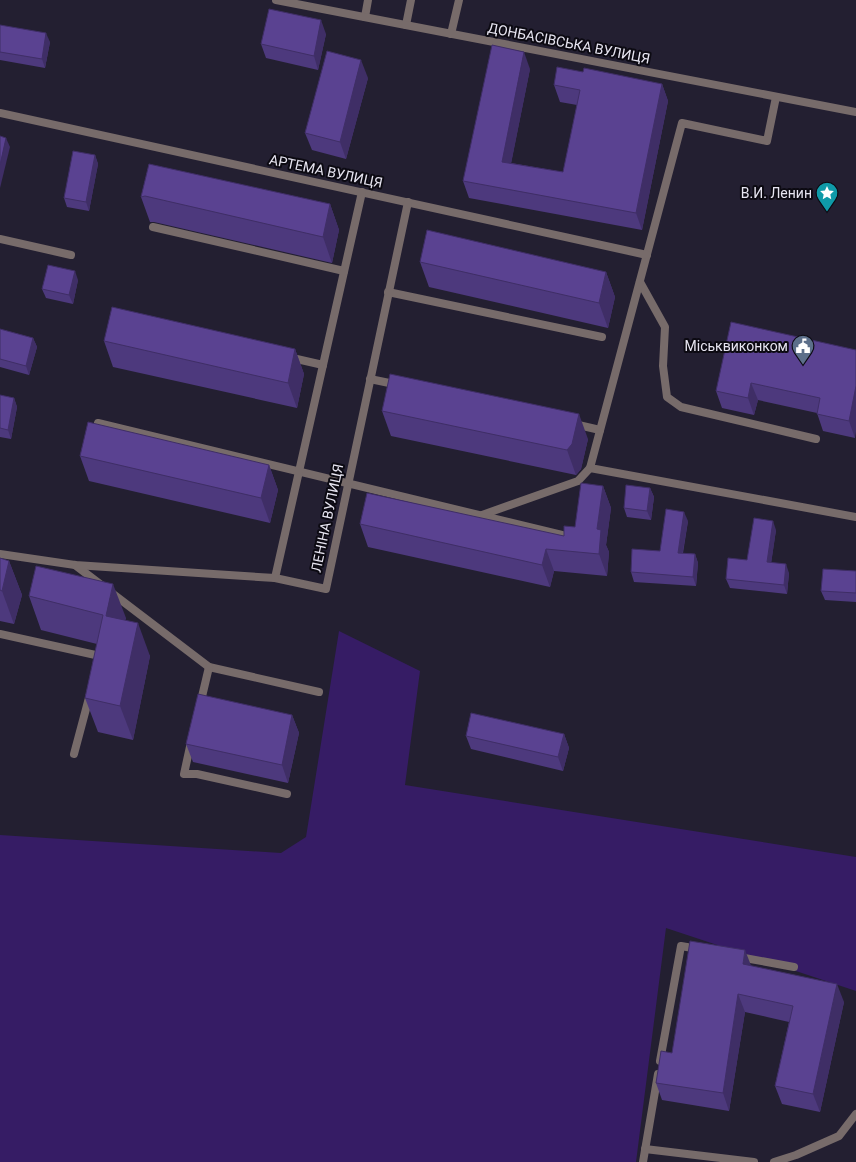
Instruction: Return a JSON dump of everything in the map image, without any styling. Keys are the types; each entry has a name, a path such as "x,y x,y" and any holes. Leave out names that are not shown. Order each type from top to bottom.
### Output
{"street":[{"name":"ДОНБАСІВСЬКА ВУЛИЦЯ","path":"276,0 289,1 451,34 856,112"},
{"path":"365,17 368,0"},
{"path":"406,25 411,0"},
{"path":"451,34 459,0"},
{"path":"482,515 578,481 590,468 682,123 767,141 776,97"},
{"name":"АРТЕМА ВУЛИЦЯ","path":"0,113 647,255"},
{"path":"0,554 75,565 275,578 362,192"},
{"name":"ЛЕНІНА ВУЛИЦЯ","path":"275,578 326,589 408,202"},
{"path":"153,227 344,271"},
{"path":"0,239 71,255"},
{"path":"640,282 665,327 663,366 668,397 681,407 816,439"},
{"path":"388,292 602,337"},
{"path":"276,354 323,365"},
{"path":"370,379 408,387"},
{"path":"98,423 562,535"},
{"path":"570,423 600,430"},
{"path":"590,468 856,516"},
{"path":"75,565 209,667 319,692"},
{"path":"0,634 100,656 96,671"},
{"path":"198,713 209,667"},
{"path":"74,754 92,686"},
{"path":"193,736 184,774 197,774 288,794"},
{"path":"643,1162 681,946 703,950"},
{"path":"733,956 794,967"},
{"path":"774,1162 796,1155 839,1136 856,1114"},
{"path":"645,1148 754,1162"}],"shaded area":[{"path":"339,631 420,671 405,785 856,857 856,991 666,928 636,1162 0,1162 0,835 281,853 306,837"}],"building":[{"path":"269,9 321,20 314,56 261,44"},
{"path":"0,25 46,33 42,59 0,52"},
{"path":"492,45 524,52 502,162 563,172 580,90 554,85 557,67 583,72 584,68 662,84 636,213 463,181"},
{"path":"327,51 361,60 340,142 305,133"},
{"path":"0,136 6,138 0,165"},
{"path":"73,151 95,155 86,202 64,198"},
{"path":"149,164 330,204 323,237 145,196 141,197"},
{"path":"427,230 606,272 599,303 420,262"},
{"path":"48,265 75,271 69,295 42,289"},
{"path":"112,307 295,349 288,383 104,341"},
{"path":"731,322 856,350 856,386 849,421 817,414 820,398 751,383 748,398 716,391"},
{"path":"0,329 33,338 26,366 0,359"},
{"path":"390,374 579,414 572,444 567,450 382,411"},
{"path":"0,395 14,398 8,430 0,428"},
{"path":"88,422 269,465 261,498 80,456"},
{"path":"581,483 603,486 597,529 601,530 599,554 546,549 542,565 360,524 367,493 564,536 564,526 575,527"},
{"path":"626,485 650,488 647,511 624,508"},
{"path":"666,509 684,512 678,553 695,554 693,577 631,572 632,549 660,551"},
{"path":"754,518 773,521 767,562 786,564 784,585 726,579 728,558 747,560"},
{"path":"0,558 9,561 2,591 0,590"},
{"path":"36,566 113,584 106,616 138,623 120,706 85,698 103,615 29,596"},
{"path":"823,569 856,571 856,593 821,591"},
{"path":"198,694 292,715 282,765 186,744"},
{"path":"471,713 564,734 558,757 466,736"},
{"path":"690,941 745,950 743,964 837,984 813,1094 775,1086 793,1006 738,994 723,1093 656,1083 661,1051 672,1053"}],"place":[{"name":"В.И. Ленин","path":"827,212"},
{"name":"Міськвиконком","path":"803,366"}]}
